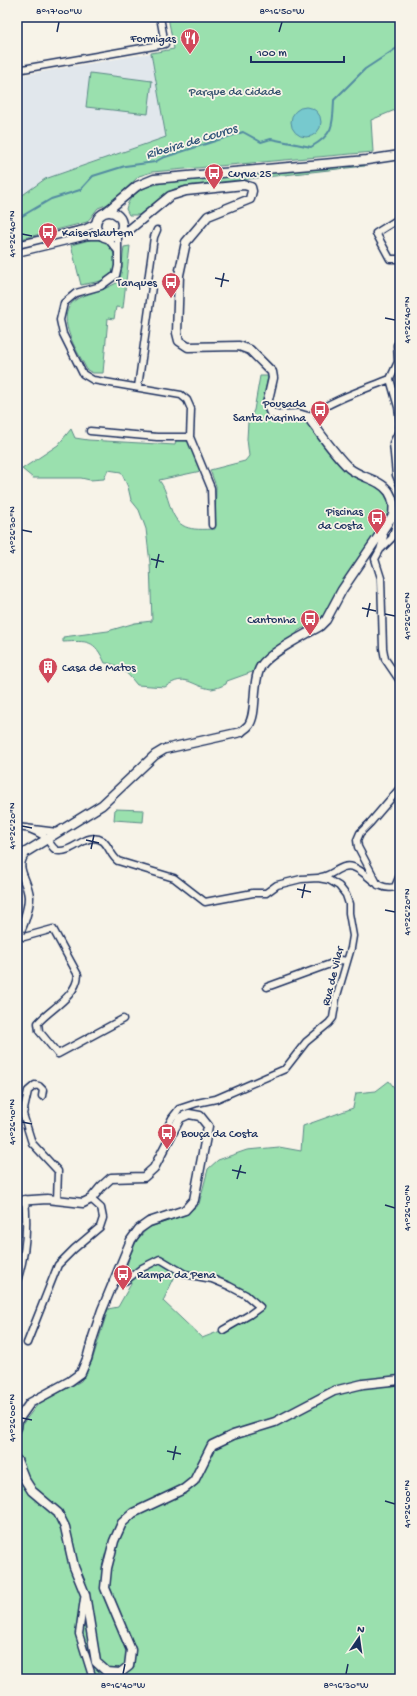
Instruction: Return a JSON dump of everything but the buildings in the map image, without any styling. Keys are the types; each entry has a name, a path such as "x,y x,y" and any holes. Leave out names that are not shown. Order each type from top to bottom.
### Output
{"street":[{"path":"17,70 165,44 160,19"},
{"path":"17,245 84,229 96,223 100,216 137,186 154,179 373,160 400,155"},
{"path":"17,253 87,236 104,237 119,234 129,230 170,196 186,191 244,185 251,187 252,191 250,199 208,216 186,242 179,275 177,333 179,341 188,347 239,346 250,350 272,372 273,378 267,404 271,413 279,415 298,414 308,417 349,468 363,477 381,483 388,491 394,502 393,515 342,590 326,620 320,626 273,655 262,665 256,676 252,716 249,725 241,732 165,749 156,755 102,805 47,838 26,852 21,859 20,866 29,896 28,907 18,936 24,937 53,929 78,975 77,983 64,1001 38,1023 39,1031 58,1054 123,1020"},
{"path":"123,198 120,218 122,226 119,234 118,266 116,275 101,286 76,293 64,304 60,320 63,334 83,374 93,380 181,395 187,400 191,410 190,437 211,488 212,524"},
{"path":"106,212 114,213 120,218 136,223"},
{"path":"400,218 376,233 390,259 400,259"},
{"path":"96,223 97,230 118,251"},
{"path":"138,387 152,287 148,281 154,237 157,230"},
{"path":"400,342 397,345 398,362 390,379 398,407 400,421"},
{"path":"308,417 315,412 356,392 390,379"},
{"path":"399,428 397,442 398,448 400,448"},
{"path":"399,428 393,443 396,475 400,485"},
{"path":"90,431 144,436 190,437"},
{"path":"380,550 392,538 400,511"},
{"path":"382,532 384,536 380,550 375,559 381,578 384,654 385,659 400,681"},
{"path":"378,885 358,847 357,840 360,833 400,788"},
{"path":"17,827 57,832"},
{"path":"27,828 40,833 47,838"},
{"name":"Rua de Vilar","path":"47,838 55,850 59,851 70,848 84,840 102,840 106,844 113,858 118,861 174,878 204,902 254,893 266,893 277,885 287,882 318,878 329,880 339,886 346,895 349,904 353,936 336,1000 333,1018 306,1042 285,1069 216,1100 197,1103 179,1110 169,1124 168,1139"},
{"path":"318,878 333,874 343,867 352,867 360,871 378,885 388,889 395,887 400,875"},
{"path":"267,987 341,960 347,961"},
{"path":"42,1096 42,1090 39,1086 35,1085 28,1091 23,1114 32,1143 58,1172 57,1200"},
{"path":"17,1281 26,1243 27,1221 21,1200 57,1200 83,1203 91,1199 111,1178 144,1178 154,1168 180,1118 189,1114 200,1116 208,1126 194,1200 185,1210 149,1222 139,1229 131,1240 114,1280 93,1337 88,1359 81,1373 70,1381 30,1403 18,1420 17,1428"},
{"path":"27,1343 58,1265 74,1248 100,1227 103,1218 101,1208 91,1199"},
{"path":"114,1280 124,1282 142,1268 160,1259 185,1274 212,1279 229,1286 246,1295 260,1307 223,1330"},
{"path":"17,1460 25,1480 32,1491 58,1514 66,1527 74,1567 85,1594 96,1662 107,1672 120,1673 129,1666 131,1650 105,1588 110,1554 122,1523 133,1513 184,1490 194,1481 212,1445 233,1435 275,1422 334,1391 363,1384 400,1380"},
{"path":"85,1594 79,1634 93,1679"}],"shaded area":[{"path":"151,53 166,137 45,179 17,199 17,76"}],"green space":[{"name":"Parque da Cidade","path":"168,17 400,17 400,108 371,120 373,152 152,172 139,176 111,203 98,208 87,222 17,240 17,199 45,179 166,137 151,53 174,49"},
{"path":"90,73 152,81 148,114 86,107"},
{"path":"365,163 365,166 185,186 174,189 139,215 129,215 126,209 131,198 140,190 163,183"},
{"path":"93,239 104,241 111,248 115,258 115,269 106,280 81,285 71,245"},
{"path":"130,246 123,308 116,307 114,319 108,318 103,373 93,373 87,370 72,341 66,320 67,311 73,302 83,296 106,288 120,281 124,247"},
{"path":"260,376 268,376 264,402 270,417 282,419 293,417 305,420 341,463 376,484 389,496 391,511 323,619 308,629 303,628 298,631 296,635 263,658 255,671 227,681 226,684 213,689 184,680 172,683 165,687 137,685 127,673 119,667 110,663 105,663 97,649 89,643 79,641 63,642 63,637 108,631 135,623 152,621 150,563 146,529 139,510 131,500 128,487 121,472 108,470 104,479 90,480 81,478 33,478 22,469 58,445 71,429 75,438 88,440 175,445 176,440 189,441 201,471 159,480 163,486 172,512 180,524 192,529 215,529 216,486 210,470 245,461 249,456 247,439 248,422 254,410"},
{"path":"115,809 144,810 143,822 114,820"},
{"path":"389,1081 400,1095 400,1679 17,1679 17,1431 38,1404 81,1381 92,1361 108,1309 118,1307 131,1284 127,1266 137,1240 148,1228 187,1214 199,1204 208,1169 218,1160 247,1150 279,1147 301,1151 303,1126 353,1108 356,1093 376,1091","holes":["178,1270 236,1290 260,1307 223,1330 202,1338 163,1301"]}],"water":[{"path":"306,107 317,111 321,122 317,133 306,137 295,133 291,122 295,111"}],"waterway":[{"name":"Ribeira de Couros","path":"17,219 51,199 80,190 93,176 125,166 155,162 162,158 243,132 261,142 271,139 311,147 324,138 331,128 334,100 365,69 400,46"}],"place":[{"name":"Formigas","path":"190,55"},
{"name":"Curva 25","path":"214,190"},
{"name":"Kaiserslautern","path":"48,249"},
{"name":"Tanques","path":"171,299"},
{"name":"Pousada Santa Marinha","path":"320,427"},
{"name":"Piscinas da Costa","path":"377,535"},
{"name":"Cantonha","path":"310,636"},
{"name":"Casa de Matos","path":"48,684"},
{"name":"Bouça da Costa","path":"167,1150"},
{"name":"Rampa da Pena","path":"123,1291"}]}
